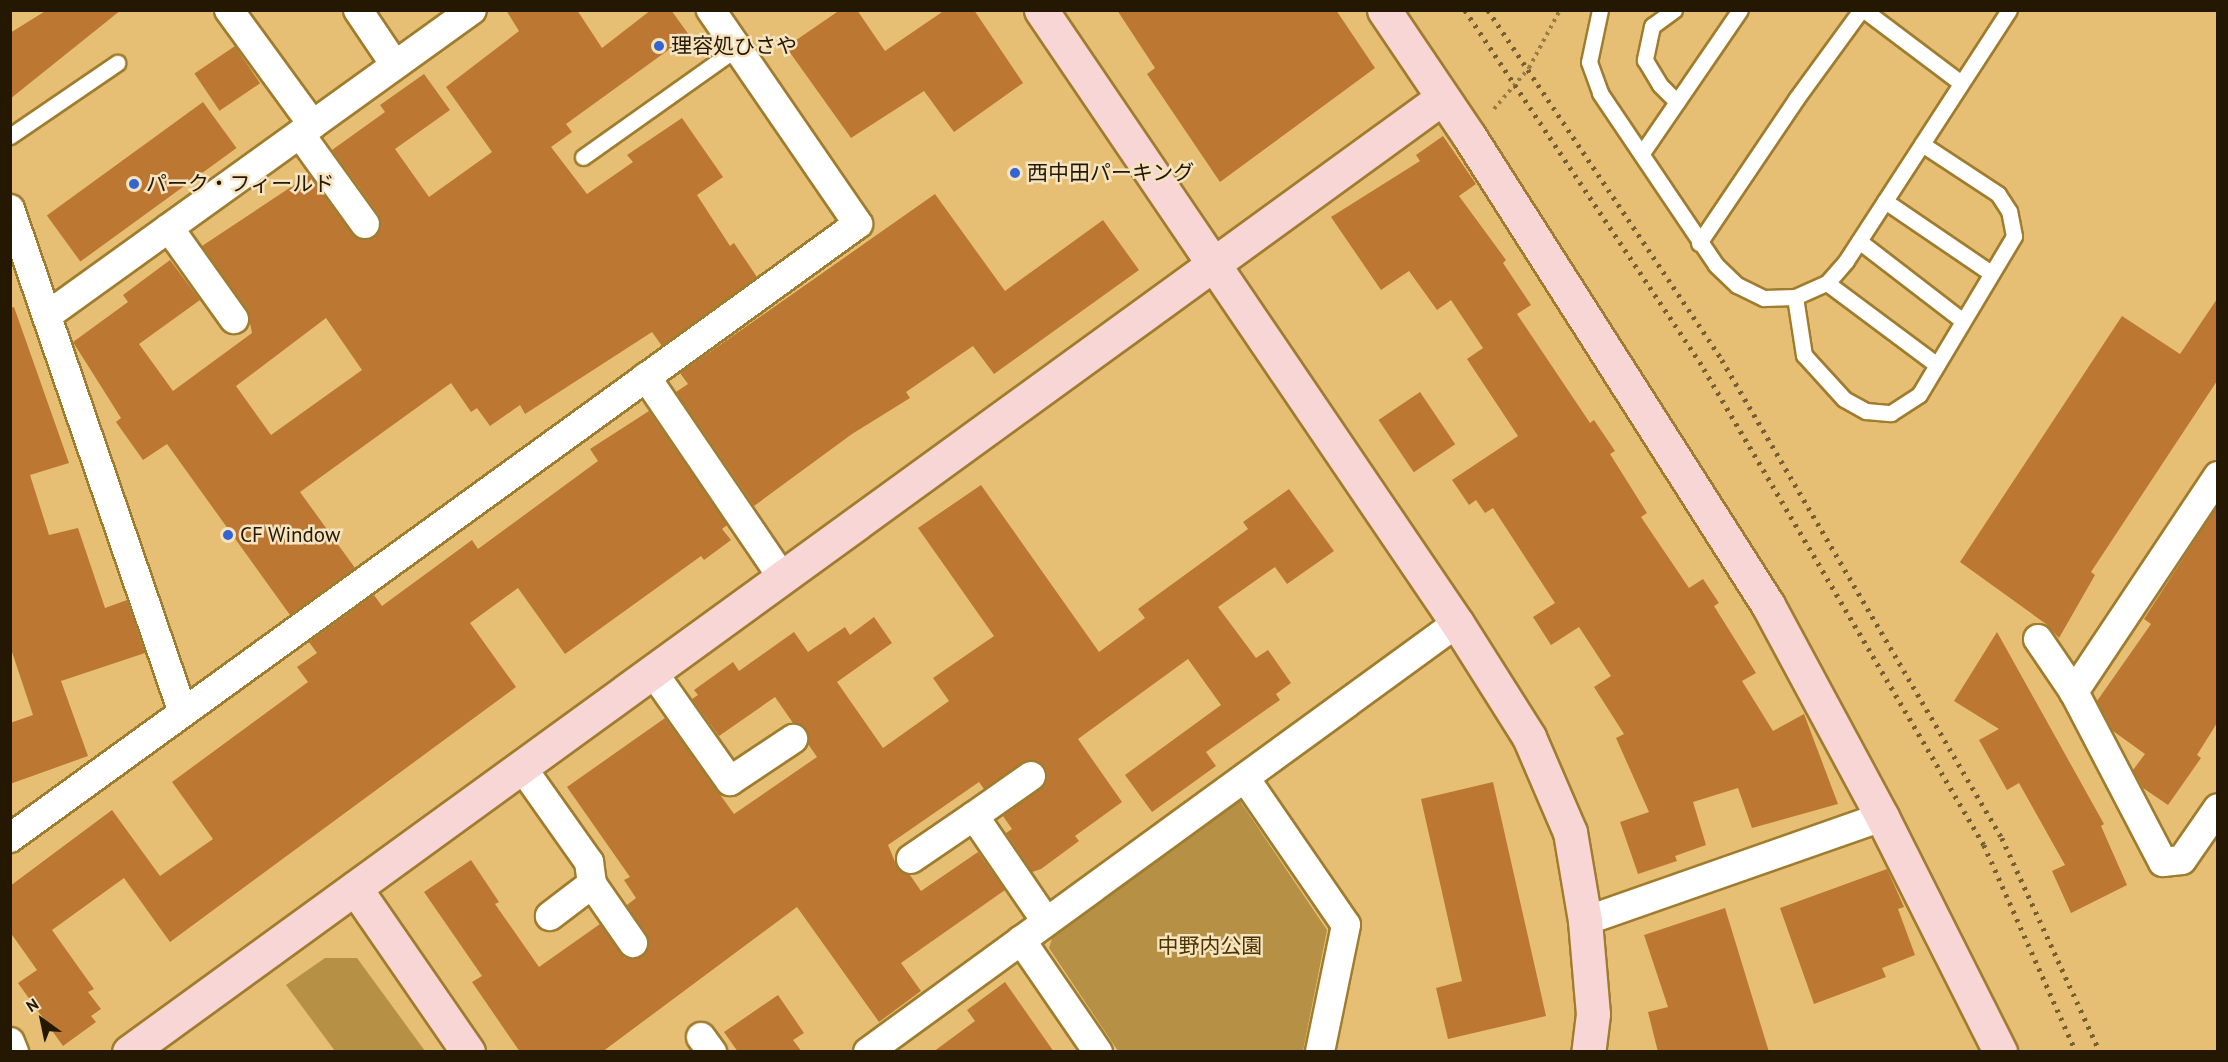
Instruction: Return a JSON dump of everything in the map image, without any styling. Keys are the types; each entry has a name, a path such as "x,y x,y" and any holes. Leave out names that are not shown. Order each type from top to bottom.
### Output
{"street":[{"path":"229,10 307,129 365,224"},
{"path":"358,10 395,65"},
{"path":"48,315 472,10"},
{"path":"10,838 182,710 858,224 711,10"},
{"path":"1041,10 1457,622 1529,737 1570,832 1585,921 1593,1014 1588,1052"},
{"path":"1384,10 1469,136 1768,605 1882,818 2000,1052"},
{"path":"129,1052 1211,262 1442,98"},
{"path":"10,209 182,710"},
{"path":"169,228 234,319"},
{"path":"646,377 782,577"},
{"path":"2074,692 2217,476"},
{"path":"868,1052 1457,622"},
{"path":"2038,639 2074,692 2163,862 2182,860 2217,808"},
{"path":"652,671 730,782 793,739"},
{"path":"521,766 589,862 592,884 633,943"},
{"path":"911,859 1031,776"},
{"path":"1245,778 1346,925 1320,1052"},
{"path":"974,816 1046,921"},
{"path":"1585,921 1882,818"},
{"path":"550,916 592,884"},
{"path":"355,888 468,1052"},
{"path":"1021,940 1098,1052"},
{"path":"10,1042 14,1052"}],"lane":[{"path":"1600,10 1589,62 1600,93 1642,153 1699,243 1737,285 1764,298 1795,297 1827,283 1859,241 2006,15 1990,10"},
{"path":"1674,10 1652,26 1645,60 1660,85 1677,102"},
{"path":"1642,153 1740,10"},
{"path":"1699,243 1796,99 1863,10 1961,83"},
{"path":"583,157 737,48"},
{"path":"10,136 117,63"},
{"path":"1795,297 1804,355 1844,399 1866,411 1891,412 1919,395 2014,236 2009,210 1998,194 1922,144"},
{"path":"1885,201 1992,273"},
{"path":"1859,241 1963,321"},
{"path":"1827,283 1936,365"}],"path":[{"path":"1469,136 1529,68 1560,10"}],"green space":[{"name":"中野内公園","path":"1240,801 1327,930 1303,1051 1118,1051 1049,948 1055,929 1227,802"},
{"path":"325,958 357,958 425,1051 335,1051 286,985"}],"building":[{"path":"47,10 121,10 10,99 10,33"},
{"path":"506,10 577,10 602,48 651,10 671,10 689,35 566,124 572,132 551,147 587,194 633,162 627,155 682,118 723,177 697,195 730,246 734,243 757,277 662,346 652,332 525,414 520,405 490,426 477,408 471,412 451,383 300,492 355,568 290,615 167,444 143,460 116,422 121,418 73,342 128,302 123,295 170,260 200,300 139,344 173,391 252,333 247,309 202,246 309,175 352,234 366,240 375,237 380,230 379,215 332,150 385,112 380,105 424,74 450,110 395,149 429,197 492,152 446,87 519,31","holes":["326,318 362,370 271,435 236,386"]},
{"path":"840,10 857,10 885,51 945,10 974,10 1023,83 954,132 924,91 851,138 786,47"},
{"path":"1117,10 1336,10 1375,68 1220,182 1147,74 1155,68"},
{"path":"235,46 260,83 220,111 194,73"},
{"name":"パーク・フィールド","path":"203,102 237,148 80,262 47,215"},
{"path":"1443,136 1476,184 1459,196 1506,260 1503,263 1531,305 1517,314 1590,423 1594,420 1615,451 1610,454 1647,513 1641,517 1689,588 1703,579 1719,603 1714,606 1756,673 1742,681 1773,731 1804,714 1838,804 1752,828 1738,788 1693,802 1706,845 1675,856 1677,861 1638,874 1620,822 1649,812 1616,738 1624,734 1594,687 1611,676 1579,627 1551,645 1533,617 1555,603 1493,508 1485,513 1476,500 1469,505 1452,480 1518,436 1467,359 1483,348 1451,300 1437,310 1409,271 1381,290 1331,217 1420,161 1416,155"},
{"path":"935,194 1005,291 1103,220 1139,270 994,374 973,346 906,392 910,398 852,434 754,506 676,392 688,384 680,373"},
{"path":"2217,299 2217,381 2091,572 2095,575 2059,638 2046,624 1960,562 2122,316 2180,354"},
{"path":"14,307 69,463 30,475 49,535 78,528 105,608 127,600 145,653 61,681 88,756 10,784 10,723 33,715 10,646 10,308"},
{"path":"1420,392 1455,444 1414,472 1379,420"},
{"path":"649,411 727,525 722,529 731,540 704,560 701,556 565,654 518,588 470,623 516,687 170,942 124,878 52,930 94,989 88,992 101,1009 91,1016 96,1022 63,1046 18,983 37,970 10,932 10,886 112,810 160,876 213,839 172,782 308,682 297,667 317,653 309,642 374,595 382,606 472,540 478,549 598,461 590,449"},
{"path":"981,485 1099,652 1145,618 1138,609 1248,529 1243,522 1289,489 1334,551 1287,584 1275,567 1218,607 1256,658 1268,650 1291,683 1276,694 1280,700 1206,752 1216,766 1152,812 1125,775 1221,705 1188,659 1078,739 1122,802 1075,836 1079,841 1041,869 1032,872 1006,833 1012,829 1003,816 1046,783 1045,767 1030,760 984,789 979,782 888,845 898,869 910,875 921,891 978,852 1005,890 901,963 921,991 879,1022 797,907 602,1052 520,1052 472,982 482,976 424,892 471,860 499,902 495,904 539,967 600,924 625,958 643,956 649,941 627,905 636,898 624,880 630,877 567,787 665,718 734,814 817,757 808,744 806,729 793,723 775,697 719,736 692,699 698,695 694,690 733,662 739,671 794,632 808,652 845,627 850,635 874,617 892,643 837,682 883,748 949,701 933,678 994,636 918,528"},
{"path":"2217,506 2217,723 2197,755 2201,758 2168,805 2143,788 2133,770 2145,754 2113,731 2097,701 2151,624 2144,619"},
{"path":"1997,632 2104,824 2101,826 2127,885 2071,913 2052,871 2065,865 2019,783 2007,790 1979,740 1999,729 1954,701"},
{"path":"1493,782 1546,1016 1448,1039 1436,988 1462,981 1421,799"},
{"path":"1887,869 1904,907 1898,909 1915,955 1882,968 1886,977 1814,1004 1780,908"},
{"path":"1725,908 1769,1052 1658,1052 1648,1012 1668,1007 1644,935"},
{"path":"1005,982 1054,1052 933,1052 975,1021 967,1010"},
{"path":"778,995 804,1033 793,1040 802,1052 738,1052 724,1032"}],"railway":[{"path":"1465,10 1704,369 1984,845 2076,1052"},
{"path":"1488,10 1722,360 2002,838 2100,1052"}],"place":[{"name":"理容処ひさや","path":"659,46"},
{"name":"西中田パーキング","path":"1015,173"},
{"name":"パーク・フィールド","path":"134,184"},
{"name":"CF Window","path":"228,535"}]}
